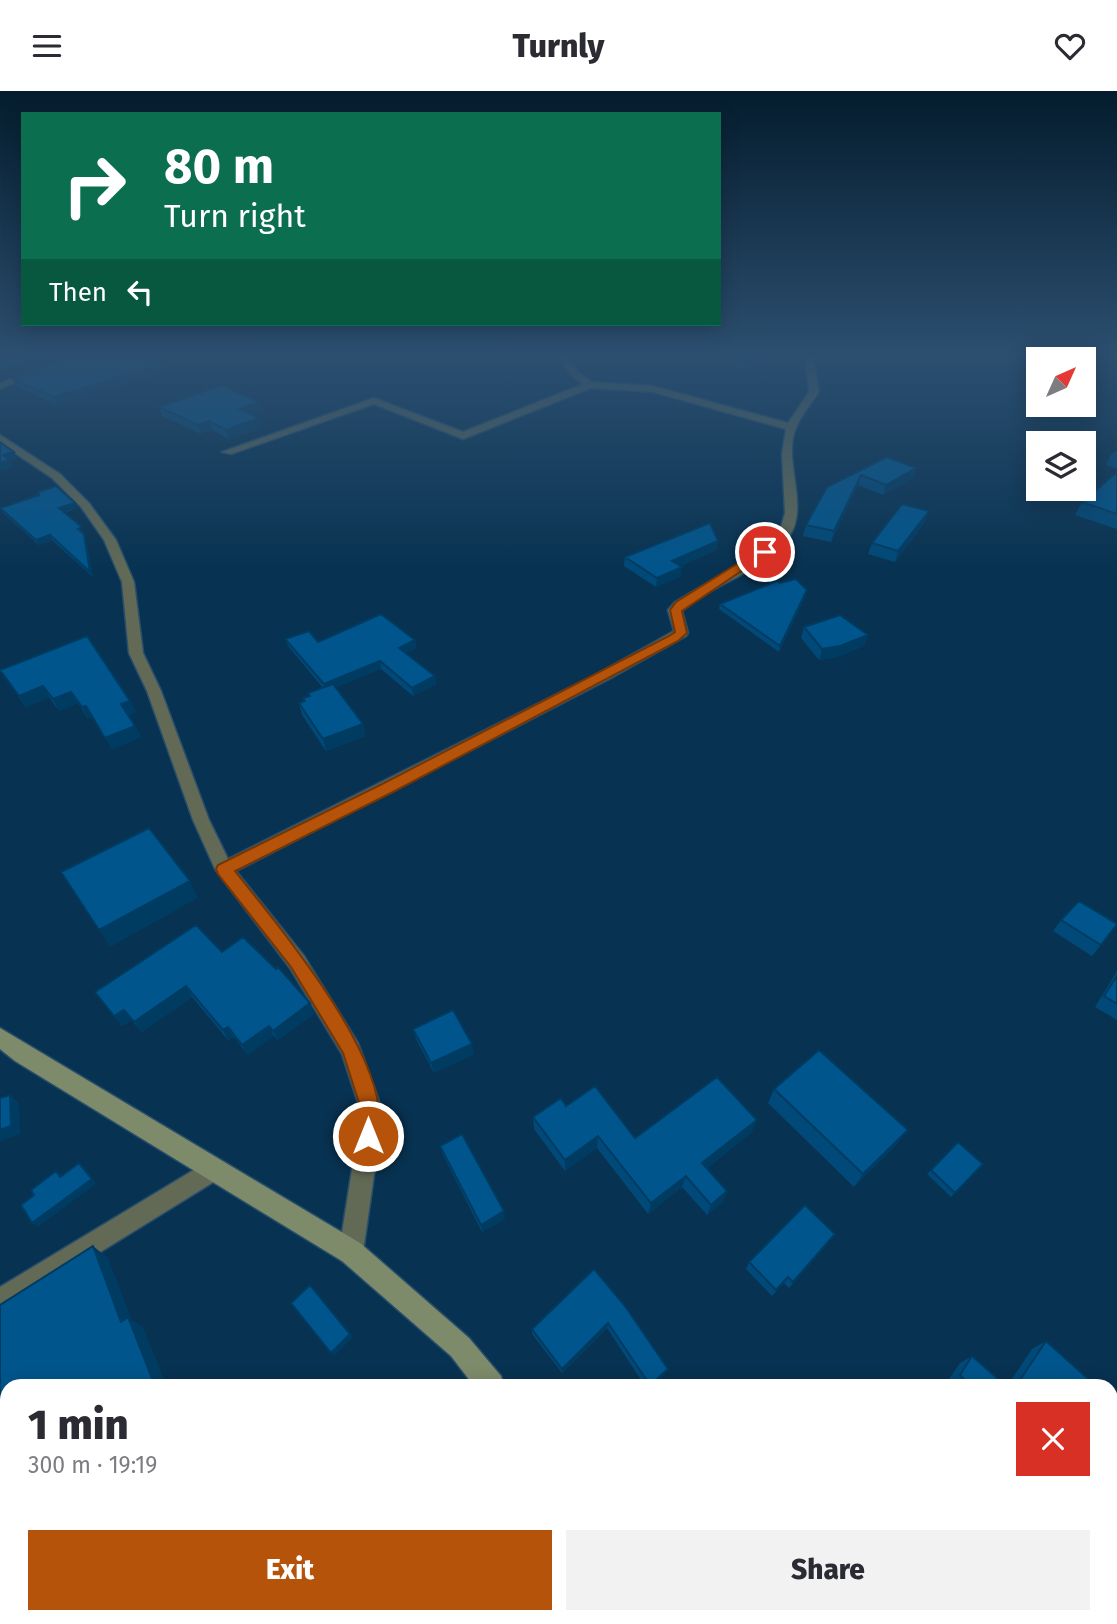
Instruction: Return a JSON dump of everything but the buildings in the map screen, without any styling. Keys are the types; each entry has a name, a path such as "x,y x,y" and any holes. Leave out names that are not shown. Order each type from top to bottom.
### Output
{"street":[{"path":"227,452 298,428"},
{"path":"441,428 463,436 484,428"},
{"path":"224,869 604,676 681,633 676,610 681,605 765,552 784,535 792,504 787,443 791,428"},
{"path":"0,437 56,475 85,505 110,540 128,582 136,653 154,691 201,820 224,869 297,962 351,1050 372,1112 351,1252"},
{"path":"0,1037 22,1054 351,1252 460,1347 485,1379"},
{"path":"0,1301 212,1170"}],"route":[{"path":"368,1136 372,1112 351,1050 297,962 224,869 674,639 682,629 676,610 681,605 765,552"}]}
